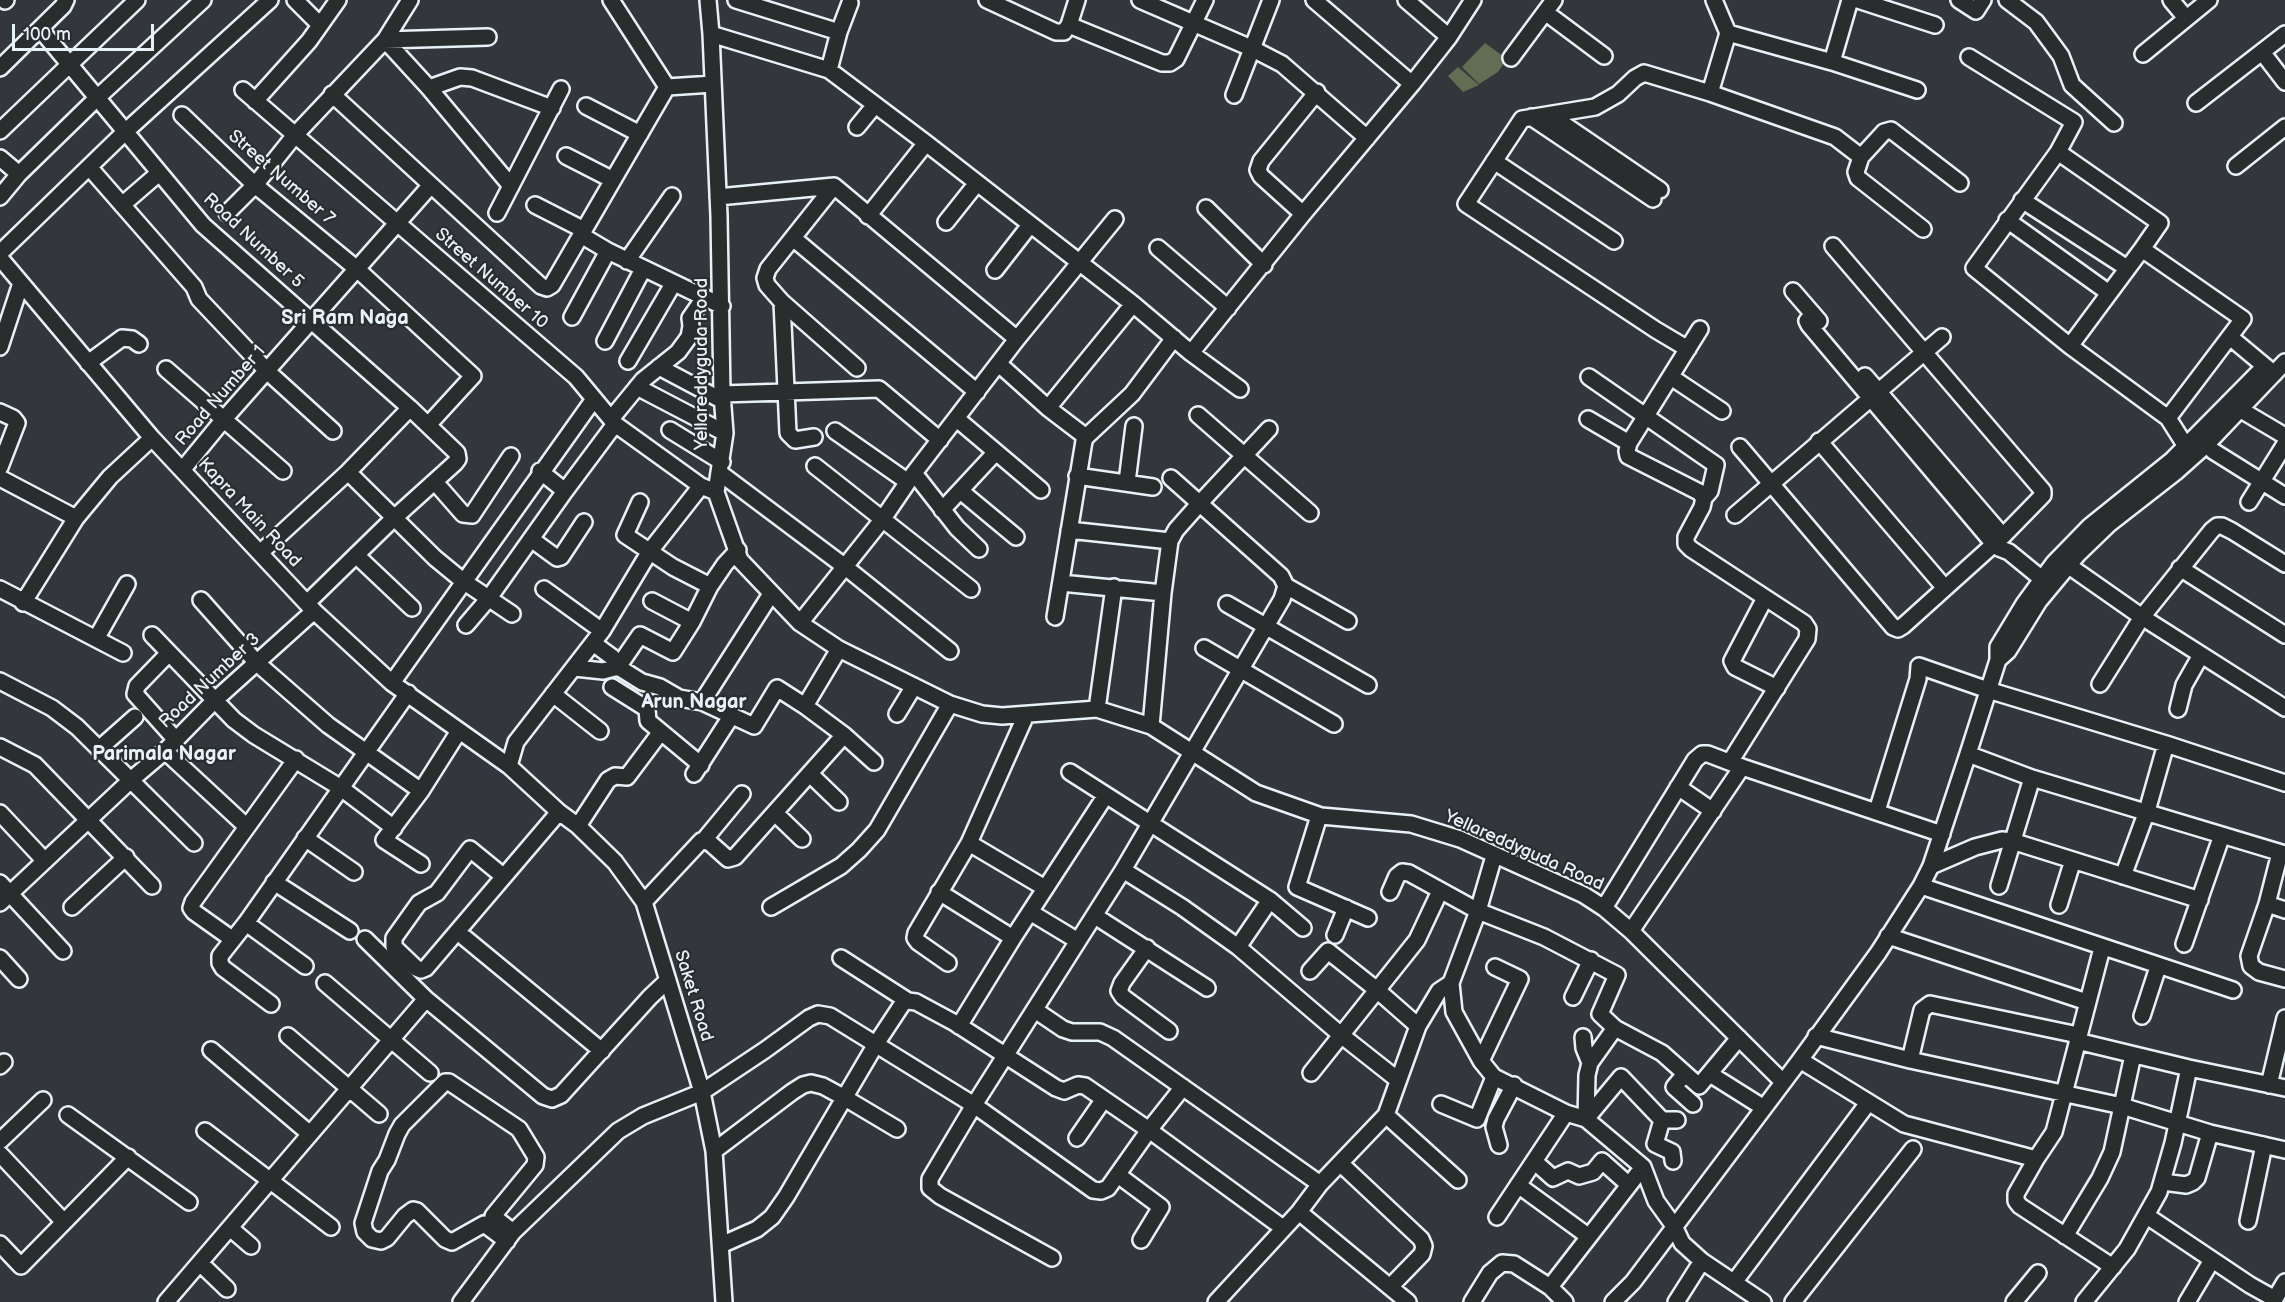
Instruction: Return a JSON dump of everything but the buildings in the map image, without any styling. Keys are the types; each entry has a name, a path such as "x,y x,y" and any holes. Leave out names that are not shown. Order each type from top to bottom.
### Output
{"street":[{"path":"0,68 63,6 66,0"},
{"path":"0,131 137,0"},
{"path":"0,197 19,174 97,98 203,0"},
{"path":"0,253 125,132 270,0"},
{"path":"295,0 320,25"},
{"path":"255,101 320,25 338,0"},
{"path":"227,213 255,184 295,135 385,40 410,0"},
{"path":"611,0 667,87"},
{"name":"Yellareddyguda Road","path":"708,0 718,197 725,433 716,492 740,560 771,594 800,623 839,649 950,704 982,714 1002,716 1097,709 1151,726 1256,793 1323,816 1411,824 1460,839 1584,895 1604,908 1631,931 1783,1082"},
{"path":"736,0 839,32"},
{"path":"987,0 1056,32 1064,32 1077,0"},
{"path":"1140,0 1157,4 1194,25 1251,48 1282,64 1317,92 1367,138"},
{"path":"1069,24 1162,63 1170,63 1176,58 1205,0"},
{"path":"1234,95 1271,0"},
{"path":"1314,0 1412,84"},
{"path":"1406,0 1449,37"},
{"path":"1191,353 1412,84 1449,37 1473,0"},
{"path":"1710,93 1728,33 1714,0"},
{"path":"1832,62 1850,0"},
{"path":"1858,0 1935,25"},
{"path":"1959,0 1976,11 1983,0"},
{"path":"2007,0 2036,22 2061,56 2072,85 2114,123"},
{"path":"2171,0 2186,18"},
{"path":"2143,54 2209,0"},
{"path":"829,70 839,32 850,3"},
{"path":"1511,58 1550,6 1604,56"},
{"name":"Road Number 5","path":"40,28 203,225 410,408 457,453 458,459 435,482"},
{"path":"1728,33 1832,62 1917,90"},
{"path":"711,34 829,70 926,143 1191,353 1240,389"},
{"path":"2196,103 2285,34"},
{"path":"385,40 488,37"},
{"path":"385,40 429,88 511,186"},
{"path":"2262,52 2285,82"},
{"path":"1969,57 2074,122 2058,152 1974,268 2070,346 2168,418 2189,452"},
{"path":"1688,349 1466,204 1522,119 1594,107 1618,94 1644,73 1710,93 1835,137 1862,157"},
{"path":"429,88 460,77 472,78 552,108"},
{"path":"667,87 713,84"},
{"path":"333,94 540,286 547,288 552,285 667,87"},
{"path":"497,213 561,89"},
{"name":"Street Number 10","path":"243,90 576,377 613,422 701,486 716,492"},
{"path":"1303,214 1261,176 1258,170 1261,161 1317,92"},
{"path":"857,128 875,105"},
{"path":"586,106 640,134"},
{"name":"Street Number 7","path":"182,115 255,184 357,269 473,376 428,425"},
{"path":"1550,115 1656,194"},
{"path":"1532,117 1630,176"},
{"path":"2236,166 2285,127"},
{"path":"1923,229 1858,178 1856,172 1862,157 1884,132 1891,129 1960,183"},
{"path":"867,216 926,143"},
{"path":"2058,152 2160,223 2070,346"},
{"path":"566,156 613,180"},
{"path":"0,158 19,174"},
{"path":"1494,161 1614,240"},
{"path":"89,167 194,287 199,299 268,372 333,430"},
{"path":"122,205 159,173"},
{"path":"946,222 977,183"},
{"name":"Road Number 1","path":"183,469 224,419 268,372 431,185"},
{"path":"718,197 834,186 867,216 1017,339"},
{"path":"834,186 768,270 765,278 767,285 782,302 857,368"},
{"path":"627,261 672,196"},
{"path":"2022,200 2127,268"},
{"path":"535,205 582,232 608,251 722,306"},
{"path":"1206,208 1264,265"},
{"path":"800,623 882,520 911,478 1017,339 1115,219"},
{"path":"2007,220 2109,292"},
{"path":"994,270 1030,225"},
{"path":"793,238 977,392"},
{"path":"1740,447 1893,627 1898,629 2041,499 2043,491 1833,246"},
{"path":"1158,248 1228,308"},
{"path":"2142,249 2243,319 2168,418"},
{"path":"572,317 608,251"},
{"name":"Kapra Main Road","path":"0,258 152,438 310,607 392,682 500,760"},
{"path":"604,341 643,269"},
{"path":"0,347 21,283"},
{"path":"628,361 673,284"},
{"path":"1793,291 1874,395 2009,552 2042,579"},
{"path":"466,625 489,598 637,387 678,352 689,337 690,318 704,298"},
{"path":"782,302 788,433 795,440 814,437"},
{"path":"1048,408 1132,304"},
{"path":"1700,329 1629,443 1627,451 1628,456 1699,492 1704,498"},
{"path":"1735,515 1942,336"},
{"path":"2230,337 2274,374"},
{"path":"88,363 122,338 132,339 139,344"},
{"path":"1055,618 1084,441 1132,394 1174,338"},
{"path":"1998,660 2008,651 2063,563 2106,512 2160,470 2189,452 2241,410 2285,362"},
{"path":"999,364 1084,441"},
{"path":"660,367 723,398 786,392 879,389 940,440"},
{"path":"166,369 283,471"},
{"path":"2189,452 2260,371 2274,374"},
{"path":"1589,377 1716,465 1710,491 1704,498 1702,507 1686,537 1686,544 1804,623 1808,629 1807,639 1777,688 1713,811 1631,931"},
{"path":"1671,377 1722,411"},
{"path":"637,387 725,433"},
{"path":"392,682 540,471 594,399"},
{"path":"260,553 348,472 410,408"},
{"path":"2241,410 2285,436"},
{"path":"0,412 13,418 17,423 0,467"},
{"path":"1198,415 1310,513"},
{"path":"957,419 1041,490"},
{"path":"1588,419 1629,443"},
{"path":"1127,482 1134,426"},
{"path":"1151,726 1170,541 1176,530 1269,429"},
{"path":"670,430 721,467 951,651"},
{"path":"835,431 911,478 979,549"},
{"path":"23,603 76,519 110,477 152,438"},
{"path":"1820,441 1945,588"},
{"path":"2249,502 2285,444"},
{"path":"2213,451 2285,496"},
{"path":"942,510 996,452"},
{"path":"435,482 463,514 472,515 511,456"},
{"path":"815,466 971,589"},
{"path":"540,471 565,491"},
{"path":"348,472 435,558 463,581 512,614"},
{"path":"1077,476 1153,487"},
{"path":"0,478 76,519"},
{"path":"1171,478 1281,576 1286,586 1348,621"},
{"name":"Road Number 3","path":"3,893 45,861 257,663 356,555 435,482"},
{"path":"500,760 575,668 650,551 701,486"},
{"path":"959,492 1016,537"},
{"path":"640,502 625,535 673,567 710,586"},
{"path":"531,539 557,558 561,557 584,522"},
{"path":"2100,684 2142,617 2180,568 2217,526 2222,526 2285,564"},
{"path":"1069,530 1170,541"},
{"path":"575,668 603,671 618,667 640,635 673,652 692,622 710,586 738,550"},
{"path":"356,555 412,608"},
{"path":"1613,1302 1633,1282 1800,1060 1921,886 1931,866 1968,754 1998,660 1998,647 2042,579 2063,563"},
{"path":"2063,563 2201,656 2285,708"},
{"path":"2180,568 2285,635"},
{"path":"1061,583 1163,592"},
{"path":"96,639 127,584"},
{"path":"1052,1258 940,1196 930,1188 930,1179 974,1105 1123,870 1190,752 1282,599 1286,586"},
{"path":"1097,709 1114,587"},
{"path":"0,589 23,603 123,653"},
{"path":"544,589 597,637 618,667 642,682 660,687 679,698 702,702 754,726 777,688 844,735 874,762"},
{"path":"702,702 771,594"},
{"path":"1765,598 1732,662 1735,667 1777,688"},
{"path":"201,600 257,663 328,725 421,791"},
{"path":"652,601 692,622"},
{"path":"1227,604 1368,685"},
{"path":"152,634 214,701 254,735 341,788 394,828"},
{"path":"1204,648 1334,724"},
{"path":"805,706 839,649"},
{"path":"169,653 137,686 135,694 170,745 247,827"},
{"path":"2178,709 2184,685 2201,656"},
{"path":"1877,811 1915,688 1919,666 1988,690 2285,783"},
{"path":"0,681 52,708 77,727 194,843"},
{"path":"897,714 914,686"},
{"path":"612,687 647,709 648,722 697,769 732,715"},
{"path":"271,1004 223,968 220,956 367,754 408,693"},
{"path":"553,694 600,731"},
{"path":"771,907 841,866 877,830 950,704"},
{"path":"948,963 918,942 915,938 916,933 969,843 1022,715"},
{"path":"100,748 135,717"},
{"path":"421,864 384,840 421,791 459,731"},
{"path":"578,826 608,780 615,776 627,777 660,733"},
{"path":"704,840 728,859 733,859 844,735"},
{"path":"500,760 516,742"},
{"path":"2123,876 2166,744"},
{"path":"0,747 35,765 152,886"},
{"path":"1604,908 1695,760 1702,754 1708,754 1942,834"},
{"path":"1968,754 2032,778 2283,854 2249,956 2251,966 2259,972 2285,979"},
{"path":"232,939 194,912 191,908 193,902 296,759"},
{"name":"Saket Road","path":"500,760 578,826 615,862 644,902 702,1092 714,1151 724,1302"},
{"path":"1070,772 1270,900 1303,928"},
{"path":"810,774 839,802"},
{"path":"1999,886 2032,778"},
{"path":"1678,787 1713,811"},
{"path":"644,902 704,840 742,794"},
{"path":"959,1026 1106,795"},
{"path":"504,876 470,849 437,892 420,903 394,938 394,947 416,968 421,970 426,968 559,812"},
{"path":"0,813 45,861"},
{"path":"775,813 802,839"},
{"path":"1323,816 1313,851 1306,857 1296,887 1368,918"},
{"path":"2184,944 2222,835"},
{"path":"305,838 354,872"},
{"path":"1931,866 1975,847 2002,840 2012,841 2200,900"},
{"path":"969,843 1045,888"},
{"path":"1494,856 1478,911 1451,983 1454,1012 1481,1061 1494,1077 1566,1113 1586,1119 1643,1167 1656,1201 1674,1226 1682,1243 1702,1261 1735,1281 1762,1302"},
{"path":"72,907 126,857"},
{"path":"2059,905 2073,860"},
{"path":"1123,870 1182,907 1238,947 1341,1035 1398,1080"},
{"path":"1390,892 1397,876 1402,872 1409,873 1478,911 1544,937 1617,975 1600,1014 1615,1028 1662,1053 1699,1086 1740,1038"},
{"path":"274,882 350,932"},
{"path":"1921,886 2157,967 2233,990"},
{"path":"1311,1073 1417,940 1440,891"},
{"path":"939,892 1013,938"},
{"path":"3,893 63,951"},
{"path":"1238,947 1270,900"},
{"path":"2267,904 2285,910"},
{"path":"1335,935 1346,908"},
{"path":"1030,912 1078,940"},
{"path":"1095,916 1207,988"},
{"path":"246,923 306,966"},
{"path":"1888,936 2087,1002"},
{"path":"465,938 602,1051"},
{"path":"365,939 426,999 543,1096 552,1100 561,1095 668,980"},
{"path":"1147,948 1122,983 1119,991 1123,997 1169,1031"},
{"path":"2102,948 2054,1132 2016,1194 2016,1200 2020,1206 2113,1267"},
{"path":"1310,971 1328,951 1418,1026"},
{"path":"0,958 19,979"},
{"path":"841,958 908,1001 916,1002 959,1026 1056,1088 1064,1090 1078,1085 1085,1086 1283,1228"},
{"path":"1573,997 1591,960"},
{"path":"1481,1061 1520,980 1495,967"},
{"path":"2142,1016 2157,967"},
{"path":"325,983 430,1072"},
{"path":"1216,1302 1299,1212 1320,1184 1386,1115 1418,1026 1439,991 1451,983"},
{"path":"167,1302 426,999"},
{"path":"721,1245 757,1229 772,1217 876,1044 903,1004 908,1001"},
{"path":"1910,1060 1922,1010 1930,1004 2077,1038 2133,1055 2285,1088"},
{"path":"1035,1010 1063,1029 1072,1032 1100,1032 1113,1038 1320,1184"},
{"path":"461,1302 510,1236 618,1131 643,1116 702,1092 818,1014 830,1016 974,1105 1093,1190 1101,1191 1108,1188 1183,1087"},
{"path":"2269,1085 2285,1018"},
{"path":"1586,1119 1587,1075 1590,1063 1615,1028"},
{"path":"288,1036 379,1114"},
{"path":"1816,1036 1910,1060 2122,1106 2210,1133 2285,1149"},
{"path":"1583,1037 1584,1048 1590,1063"},
{"path":"211,1050 310,1134"},
{"path":"2065,1236 2100,1179 2112,1152 2133,1055"},
{"path":"1800,1060 1904,1124 2036,1159"},
{"path":"2084,1302 2127,1249 2147,1216 2163,1182 2174,1143 2176,1123 2189,1068"},
{"path":"1685,1074 1674,1087 1693,1104"},
{"path":"1710,1074 1764,1108"},
{"path":"1441,1104 1477,1119 1494,1077"},
{"path":"1586,1119 1621,1077 1670,1120 1655,1144 1672,1152 1673,1161"},
{"path":"445,1082 449,1082 519,1129 536,1157 535,1165 488,1220 452,1242 445,1239 417,1211 413,1210 387,1238 381,1241 372,1239 365,1232 363,1223 380,1172 397,1134 402,1125 445,1082"},
{"path":"714,1151 803,1085 811,1083 823,1086 897,1129"},
{"path":"1499,1145 1494,1127 1496,1119 1514,1085"},
{"path":"1077,1138 1104,1099"},
{"path":"0,1141 43,1100"},
{"path":"1735,1281 1868,1102"},
{"path":"1497,1217 1566,1113"},
{"path":"68,1115 189,1202"},
{"path":"1386,1115 1458,1180"},
{"path":"205,1131 330,1227"},
{"path":"2163,1182 2186,1185 2197,1178 2210,1133"},
{"path":"2248,1221 2264,1145"},
{"path":"1793,1302 1913,1149"},
{"path":"0,1154 64,1222"},
{"path":"0,1244 21,1266 128,1156"},
{"path":"1534,1161 1553,1178 1568,1171 1579,1176 1593,1172 1602,1161 1629,1185"},
{"path":"1340,1163 1421,1239 1424,1246 1422,1254 1390,1294"},
{"path":"1550,1287 1643,1167"},
{"path":"1118,1175 1161,1207 1141,1240"},
{"path":"1518,1185 1588,1236"},
{"path":"1299,1212 1390,1294 1408,1302"},
{"path":"2147,1216 2274,1300 2285,1282"},
{"path":"488,1220 510,1236"},
{"path":"230,1228 251,1246"},
{"path":"2187,1302 2212,1260"},
{"path":"1676,1302 1702,1261"},
{"path":"200,1263 227,1289"},
{"path":"1472,1302 1490,1273 1502,1263 1514,1264 1550,1287 1565,1302"},
{"path":"2014,1302 2038,1273"}],"green space":[{"path":"1485,43 1507,59 1498,72 1479,84 1462,67"},
{"path":"1458,67 1479,85 1463,92 1448,76"}],"district":[{"name":"Sri Ram Naga","path":"345,319"},
{"name":"Arun Nagar","path":"694,703"},
{"name":"Parimala Nagar","path":"164,755"}]}
